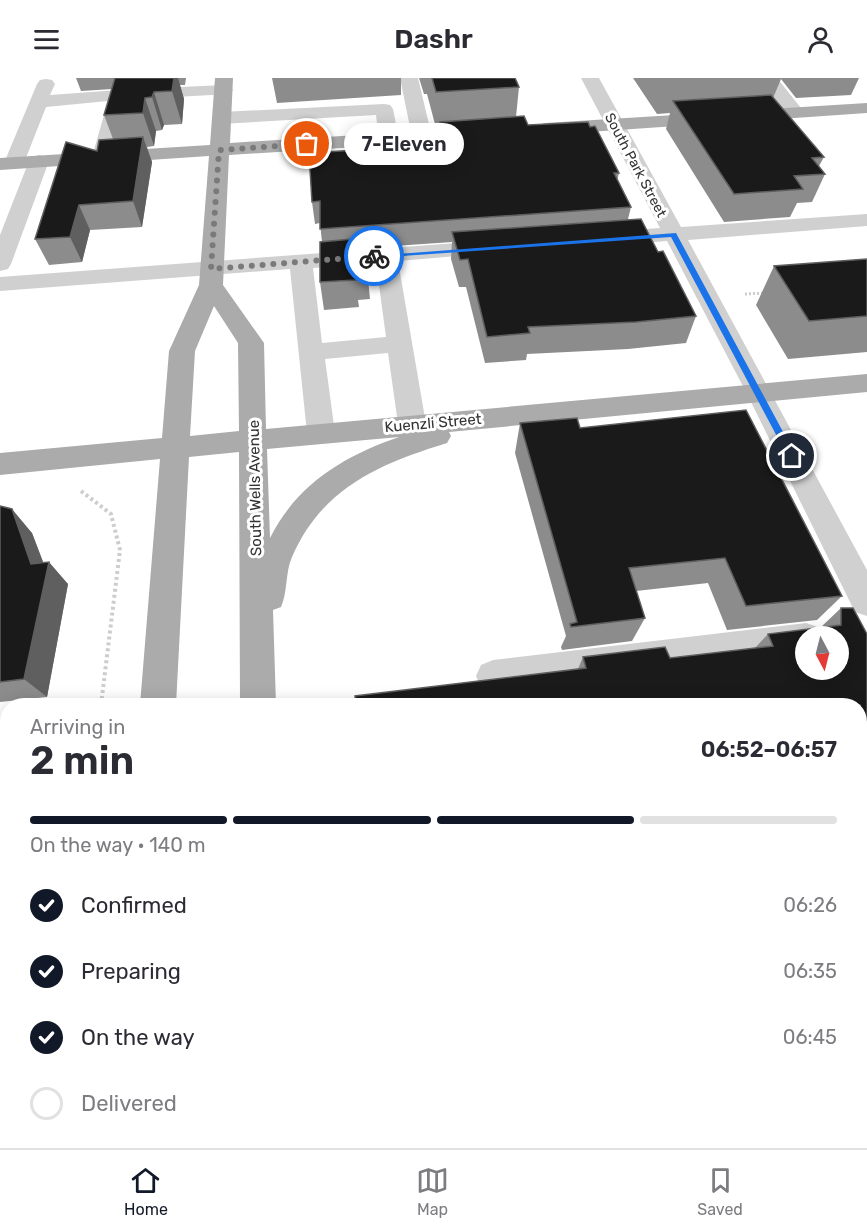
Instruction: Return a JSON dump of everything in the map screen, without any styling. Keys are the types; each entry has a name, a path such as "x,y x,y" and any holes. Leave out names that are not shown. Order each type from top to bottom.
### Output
{"main road":[{"path":"158,698 182,351 211,277 224,84"},
{"path":"524,130 867,108"},
{"path":"7,163 502,132"},
{"name":"South Wells Avenue","path":"211,277 251,343 258,698"},
{"name":"Kuenzli Street","path":"0,464 867,383"},
{"path":"258,667 274,562 298,515 319,492 338,476 363,461 415,442 519,415"}],"street":[{"path":"7,163 38,103 48,78"},
{"path":"409,78 422,137"},
{"name":"South Park Street","path":"590,78 760,394 850,627"},
{"path":"768,78 796,113"},
{"path":"38,103 64,98 119,95 224,84"},
{"path":"102,158 119,95"},
{"path":"221,118 384,109 389,139"},
{"path":"0,264 39,161"},
{"path":"582,241 867,220"},
{"path":"0,284 211,277 302,262 523,245"},
{"path":"387,255 412,424"},
{"path":"302,262 302,284 321,433"},
{"path":"311,352 399,344"},
{"path":"493,676 795,639"}],"path":[{"path":"745,294 767,292"},
{"path":"73,489 82,491 111,514 120,550 102,698"}],"building":[{"path":"115,78 174,78 172,91 154,92 152,97 145,98 143,113 104,115"},
{"path":"432,78 515,78 519,87 436,92"},
{"path":"771,95 824,157 812,158 825,174 794,176 803,189 734,194 673,101"},
{"path":"524,116 528,125 588,122 590,127 595,126 619,173 614,173 631,207 320,229 320,201 312,202 309,153 373,149 373,147 385,146 383,142 446,140 440,122"},
{"path":"143,137 133,201 79,205 70,237 35,239 66,142 97,151 99,140"},
{"path":"641,219 658,252 663,251 696,316 636,322 528,327 530,333 487,337 468,259 460,260 452,232"},
{"path":"363,238 367,272 355,273 356,280 320,282 320,242"},
{"path":"867,259 867,316 809,321 774,266"},
{"path":"746,410 842,596 746,606 725,558 629,568 645,618 571,627 570,624 577,622 520,423 577,418 580,428"},
{"path":"0,506 12,509 31,564 49,562 24,679 0,682"},
{"path":"841,608 853,608 867,634 867,698 355,698 355,696 586,668 583,657 665,647 670,658 773,646 768,634 795,631 795,680 849,680 849,626 833,626 841,625"}],"way so far":[{"path":"307,144 219,150 211,269 374,256"}],"place":[{"name":"7-Eleven","path":"307,144"}],"route":[{"path":"374,256 674,235 792,456"}]}
